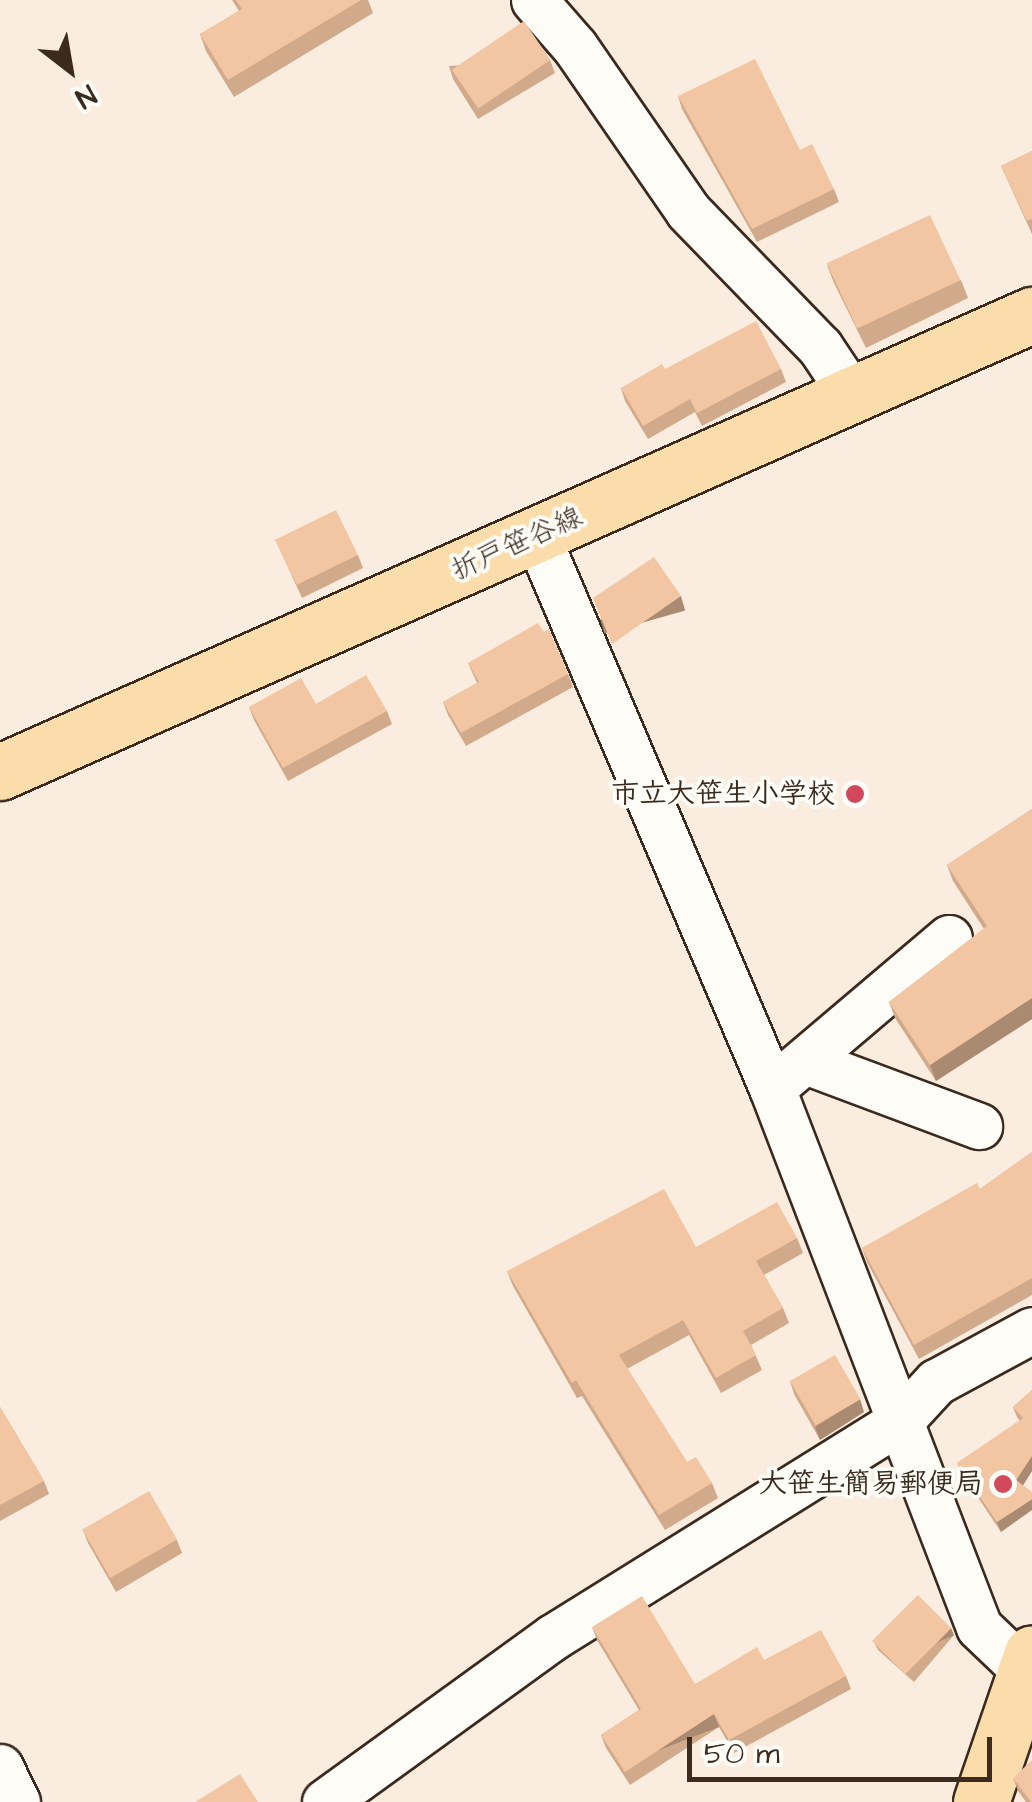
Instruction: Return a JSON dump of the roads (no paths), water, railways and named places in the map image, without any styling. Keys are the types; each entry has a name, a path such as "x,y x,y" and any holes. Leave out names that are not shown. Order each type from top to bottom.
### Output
{"main road":[{"name":"折戸笹谷線","path":"0,772 1032,315"},
{"path":"981,1802 1028,1662"}],"street":[{"path":"534,0 575,46 688,211 820,347 852,395"},
{"path":"537,536 788,1075 902,1420 979,1628 1028,1662"},
{"path":"788,1075 948,938"},
{"path":"788,1075 979,1126"},
{"path":"326,1802 553,1637 902,1420 936,1382 1032,1330"},
{"path":"0,1767 17,1802"}],"place":[{"name":"市立大笹生小学校","path":"855,794"},
{"name":"大笹生簡易郵便局","path":"1003,1484"}]}
